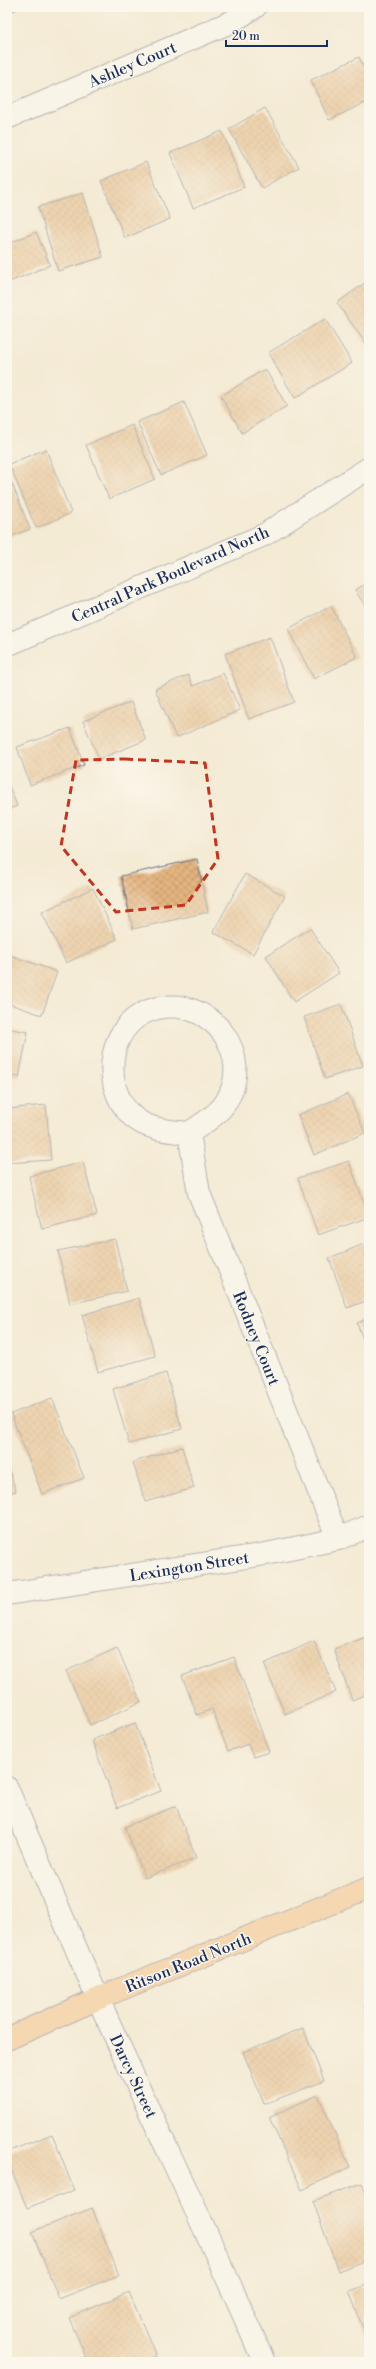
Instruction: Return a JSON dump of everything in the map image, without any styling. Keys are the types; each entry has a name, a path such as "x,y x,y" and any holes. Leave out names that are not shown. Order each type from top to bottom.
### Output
{"main road":[{"name":"Ritson Road North","path":"7,2039 99,1998 369,1888"}],"street":[{"name":"Ashley Court","path":"7,118 231,22 254,7"},
{"name":"Central Park Boulevard North","path":"7,646 264,535 369,468"},
{"path":"177,1006 198,1011 216,1023 229,1040 236,1061 234,1083 226,1102 211,1118 189,1133 150,1126 133,1117 120,1102 113,1084 111,1065 115,1046 125,1028 140,1016 157,1008 177,1006"},
{"name":"Rodney Court","path":"189,1133 199,1193 338,1539"},
{"name":"Lexington Street","path":"7,1594 266,1554 338,1539 369,1526"},
{"name":"Darcy Street","path":"7,1788 99,1998 222,2262 264,2362"}],"highlighted area":[{"path":"125,759 205,763 218,859 186,905 116,912 61,846 76,760"}],"building":[{"path":"7,7 23,7 7,13"},
{"path":"359,57 369,80 369,101 329,120 311,80"},
{"path":"265,108 299,167 262,188 229,129"},
{"path":"222,131 244,187 193,208 170,153"},
{"path":"146,162 170,219 125,238 101,181"},
{"path":"83,193 103,257 58,271 38,207"},
{"path":"36,232 50,265 7,283 7,244"},
{"path":"369,280 369,348 337,303"},
{"path":"325,319 352,363 295,398 268,353"},
{"path":"265,369 287,406 242,433 221,396"},
{"path":"184,402 207,455 161,475 137,422"},
{"path":"132,425 155,479 109,499 86,445"},
{"path":"46,449 71,513 36,528 9,464"},
{"path":"7,471 30,529 7,538"},
{"path":"369,582 369,612 355,590"},
{"path":"331,606 357,657 314,679 288,629"},
{"path":"270,637 294,702 249,719 225,654"},
{"path":"223,673 240,710 176,738 155,689 188,675 193,686"},
{"path":"131,702 146,740 99,759 83,721"},
{"path":"70,728 84,765 30,785 17,747"},
{"path":"7,781 17,806 7,810"},
{"path":"197,859 208,912 133,929 121,876"},
{"path":"245,874 285,896 253,954 213,932"},
{"path":"93,888 117,939 66,963 42,912"},
{"path":"310,928 339,973 294,1002 266,956"},
{"path":"7,954 57,972 42,1015 7,1003"},
{"path":"341,1004 363,1066 325,1079 304,1017"},
{"path":"7,1028 28,1032 19,1077 7,1075"},
{"path":"348,1094 365,1133 314,1155 298,1115"},
{"path":"46,1105 51,1160 7,1163 7,1109"},
{"path":"349,1161 369,1217 318,1235 298,1178"},
{"path":"83,1162 97,1215 42,1229 29,1176"},
{"path":"115,1239 127,1291 70,1304 58,1251"},
{"path":"369,1242 369,1300 347,1308 329,1258"},
{"path":"139,1298 155,1356 98,1372 82,1315"},
{"path":"369,1318 369,1355 357,1323"},
{"path":"166,1373 182,1429 129,1444 113,1389"},
{"path":"52,1398 84,1478 42,1494 11,1414"},
{"path":"182,1447 194,1488 145,1502 133,1462"},
{"path":"7,1464 16,1491 7,1494"},
{"path":"369,1636 369,1693 352,1700 334,1649"},
{"path":"314,1641 336,1692 285,1714 264,1664"},
{"path":"117,1648 141,1702 90,1725 66,1671"},
{"path":"234,1657 269,1752 253,1757 248,1744 228,1751 212,1709 197,1715 182,1676"},
{"path":"135,1723 161,1791 117,1808 92,1740"},
{"path":"176,1806 196,1858 145,1878 125,1827"},
{"path":"369,2005 369,2017 365,2006"},
{"path":"303,2028 324,2081 264,2104 243,2052"},
{"path":"318,2095 350,2167 302,2190 269,2117"},
{"path":"52,2134 74,2190 27,2208 7,2159 7,2152"},
{"path":"362,2183 369,2202 369,2259 338,2271 313,2201"},
{"path":"92,2208 119,2275 59,2299 32,2232"},
{"path":"369,2284 369,2344 349,2291"},
{"path":"129,2292 156,2356 143,2362 88,2362 69,2318"}]}
